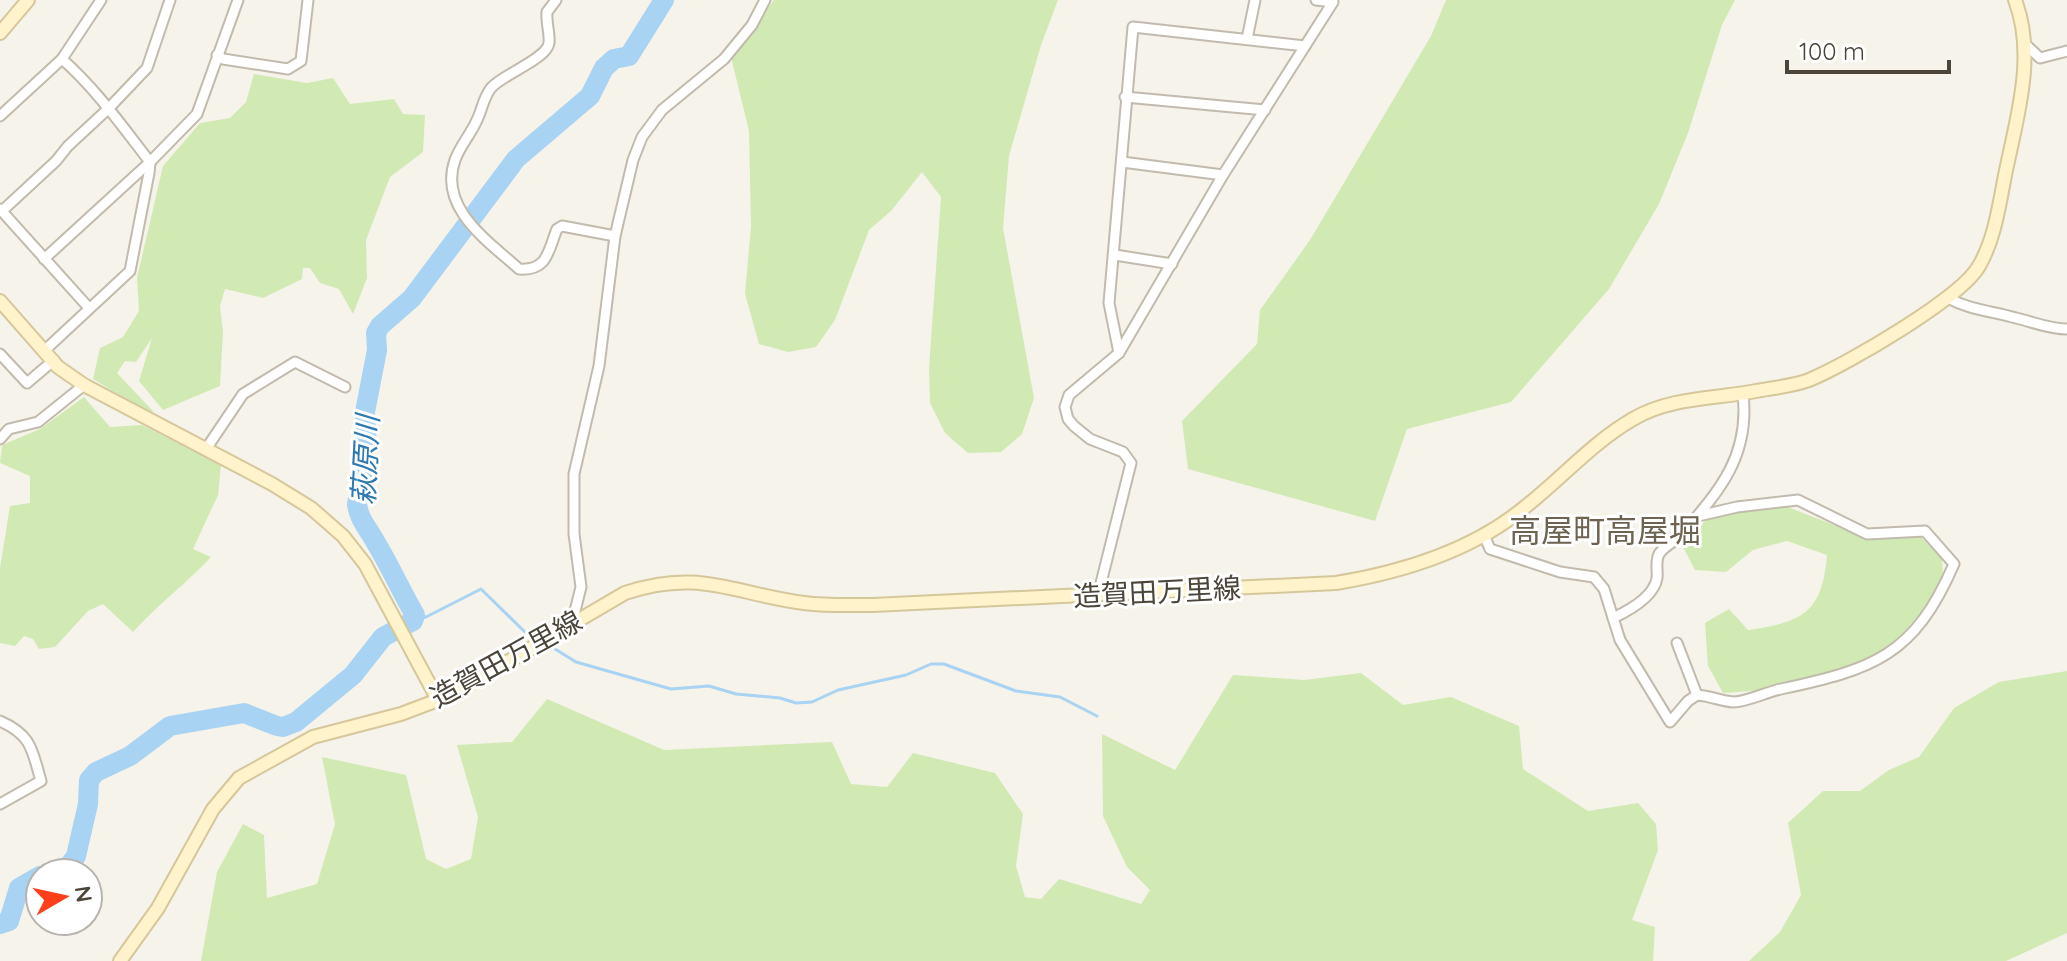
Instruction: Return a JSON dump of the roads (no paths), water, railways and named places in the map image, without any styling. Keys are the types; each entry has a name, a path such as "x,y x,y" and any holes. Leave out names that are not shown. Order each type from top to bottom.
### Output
{"main road":[{"path":"0,33 28,0"},
{"name":"造賀田万里線","path":"120,961 158,908 213,809 239,778 313,737 401,714 438,700 625,593 681,581 720,585 803,603 845,605 1336,583 1375,577 1414,566 1484,535 1523,509 1608,435 1634,418 1665,405 1807,381 1844,364 1948,298 1974,273 1992,234 2020,103 2025,63 2015,0"},
{"path":"0,301 58,367 84,385 311,508 343,536 365,564 438,700"}],"street":[{"path":"0,116 62,59 101,0"},
{"path":"89,308 1,210 147,68 170,0"},
{"path":"44,259 150,162 197,114 238,0"},
{"path":"217,55 223,59 288,69 301,61 308,0"},
{"path":"556,0 547,12 549,44 543,53 491,88 477,121 460,148 450,186 456,203 472,226 519,269 536,270 542,265 557,229 562,226 615,236"},
{"path":"577,621 574,615 581,587 574,534 574,474 599,366 615,236 633,160 642,137 662,110 724,59 752,25 765,0"},
{"path":"1247,39 1255,0"},
{"path":"1098,595 1102,569 1131,463 1123,452 1090,439 1074,426 1068,419 1065,407 1069,395 1119,353 1223,175 1333,2 1316,0"},
{"path":"1119,353 1109,303 1133,27 1305,46"},
{"path":"2024,43 2040,58 2067,51"},
{"path":"0,354 27,383 89,308 130,271 150,162 81,75 62,59"},
{"path":"1125,97 1265,110"},
{"path":"1122,162 1223,175"},
{"path":"1115,255 1172,264"},
{"path":"1948,298 1965,308 2054,329 2067,329"},
{"path":"206,449 243,394 295,362 345,387"},
{"path":"0,439 9,429 38,422 84,385"},
{"path":"1613,618 1630,610 1648,594 1657,581 1659,555 1664,548 1675,543 1716,491 1739,449 1746,417 1743,394"},
{"path":"1484,535 1490,549 1560,572 1594,577 1604,589 1620,640 1670,722 1697,695 1735,702 1842,676 1888,654 1903,644 1938,601 1954,564 1925,531 1867,534 1798,500 1737,507 1698,516"},
{"path":"1677,643 1697,695"},
{"path":"0,721 29,740 41,781 0,804"}],"waterway":[{"name":"萩原川","path":"75,857 88,804 89,780 96,772 130,756 170,726 244,713 277,726 296,722 353,675 383,637 413,621 415,615 362,519 357,504 367,446 365,412 377,350 376,333 412,298 516,159 590,96 604,68 614,59 629,56 664,0"},
{"path":"413,621 481,589 526,633"},
{"path":"555,649 576,662 671,689 709,686 736,694 780,698 796,703 812,702 838,690 906,675 931,664 944,664 1016,691 1060,697 1097,716"},
{"name":"萩原川","path":"0,924 9,921 19,888 24,885"}],"district":[{"name":"高屋町高屋堀","path":"1605,531"}]}
